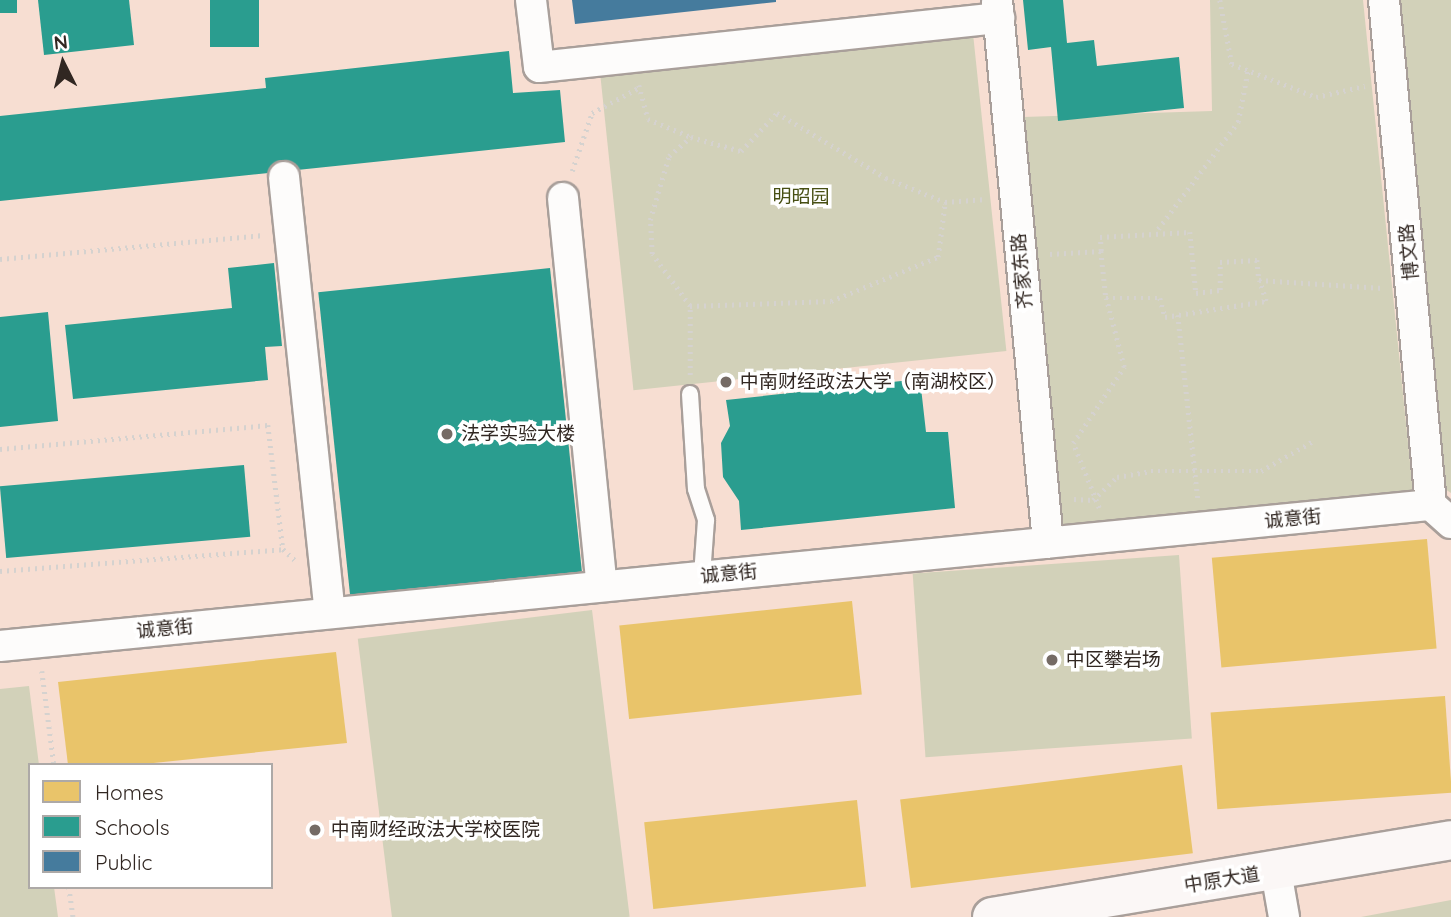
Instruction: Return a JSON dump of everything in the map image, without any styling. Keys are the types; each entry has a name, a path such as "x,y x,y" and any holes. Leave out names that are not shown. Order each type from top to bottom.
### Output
{"main road":[{"name":"中原大道","path":"992,917 1451,840"}],"street":[{"path":"531,0 539,67 998,9"},
{"name":"博文路","path":"1384,0 1412,288 1441,514"},
{"name":"齐家东路","path":"998,9 1048,543"},
{"path":"284,177 293,233 305,418 331,603"},
{"path":"563,198 602,586"},
{"name":"诚意街","path":"0,646 331,603 602,586 1201,528 1441,514"},
{"path":"1276,871 1284,917"}],"lane":[{"path":"690,394 696,489 706,520 702,576"}],"path":[{"path":"1220,0 1232,64 1316,97 1392,80"},
{"path":"631,57 648,119 691,137 741,151 777,113 886,178 945,202 1016,197"},
{"path":"1158,229 1238,122 1248,70"},
{"path":"563,198 592,113 640,87"},
{"path":"690,394 690,306 652,254 650,219 669,156 691,137"},
{"path":"690,306 831,301 938,257 945,202"},
{"path":"1106,298 1160,298 1165,317 1266,301 1259,280 1257,260 1220,262 1220,290 1196,293 1190,232 1158,229 1100,237 1106,298 1124,367 1073,443 1093,500 1117,536"},
{"path":"0,259 293,233"},
{"path":"1021,255 1101,251"},
{"path":"1259,280 1412,288"},
{"path":"1178,315 1201,528"},
{"path":"0,449 268,425 283,549 331,603"},
{"path":"1041,467 1077,503 1093,500 1117,477 1261,471 1315,440"},
{"path":"0,571 283,549"},
{"path":"39,642 54,763"},
{"path":"69,889 73,917"}],"shaded area":[{"name":"中南财经政法大学（南湖校区）","path":"0,0 1451,0 1451,917 0,917"}],"green space":[{"path":"1210,0 1363,0 1413,492 1061,529 1023,117 1212,111"},
{"path":"1395,0 1451,0 1451,493 1442,487"},
{"name":"明昭园","path":"970,5 1006,351 633,390 597,44"},
{"name":"中区攀岩场","path":"1179,555 1192,739 925,757 913,574"},
{"path":"592,610 630,917 392,917 358,639"},
{"path":"29,686 39,763 28,763 28,889 54,889 58,917 0,917 0,689"},
{"path":"1451,900 1451,917 1361,917"}],"building: Homes":[{"path":"1427,539 1437,649 1221,667 1212,558"},
{"path":"852,601 862,694 629,719 619,625"},
{"path":"336,652 347,743 153,763 68,763 58,682"},
{"path":"1445,696 1451,793 1217,809 1211,712"},
{"path":"1182,765 1193,853 911,888 900,800"},
{"path":"857,800 866,887 653,909 644,822"}],"building: Schools":[{"path":"0,0 17,0 17,13 0,13"},
{"path":"38,0 129,0 134,45 44,55"},
{"path":"210,0 259,0 259,47 210,47"},
{"path":"1023,0 1063,0 1067,43 1094,40 1097,66 1179,57 1184,108 1058,121 1051,47 1028,50"},
{"path":"509,51 513,93 560,90 565,142 0,201 0,116 266,88 265,78"},
{"path":"274,263 282,346 265,347 268,380 73,399 65,325 232,308 228,268"},
{"name":"法学实验大楼","path":"550,268 583,577 351,602 318,292"},
{"path":"48,312 58,421 0,427 0,317"},
{"path":"920,379 926,432 948,432 955,508 741,530 739,501 723,477 721,443 730,426 726,400"},
{"path":"244,465 250,537 6,558 0,486"}],"building: Public":[{"path":"572,0 776,0 776,2 575,24"}],"place":[{"name":"中南财经政法大学（南湖校区）","path":"726,382"},
{"name":"法学实验大楼","path":"447,434"},
{"name":"中区攀岩场","path":"1052,660"},
{"name":"中南财经政法大学校医院","path":"315,830"}]}
